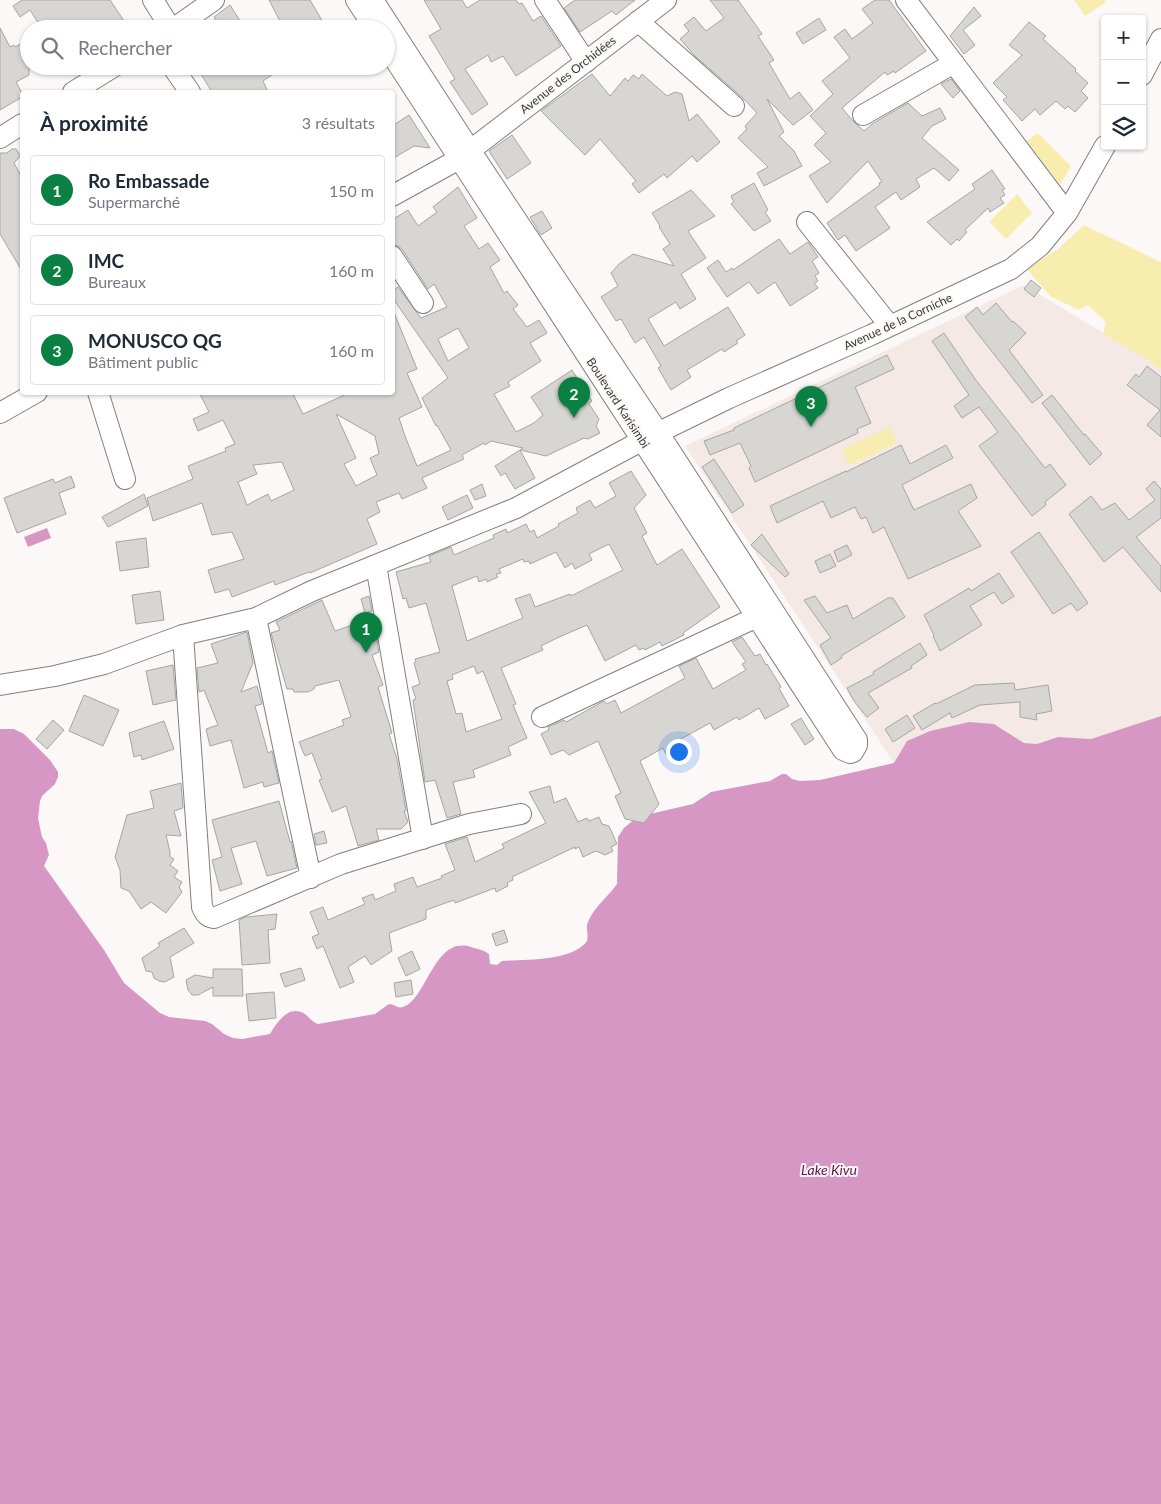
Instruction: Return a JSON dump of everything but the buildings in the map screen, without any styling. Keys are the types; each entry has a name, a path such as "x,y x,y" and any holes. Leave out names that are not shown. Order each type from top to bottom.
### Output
{"street":[{"path":"153,0 166,20"},
{"path":"185,20 214,0"},
{"path":"356,0 369,20"},
{"path":"373,0 385,20"},
{"path":"545,0 586,62"},
{"name":"Avenue des Orchidées","path":"395,194 465,154 666,0"},
{"path":"906,0 1067,213"},
{"path":"638,21 734,106"},
{"path":"395,37 465,154 651,436"},
{"path":"1146,68 1161,39"},
{"path":"395,58 465,154"},
{"path":"863,115 954,63"},
{"path":"76,90 100,75"},
{"path":"178,75 189,90"},
{"path":"0,138 20,125"},
{"name":"Avenue de la Corniche","path":"0,685 55,676 104,664 184,635 256,618 312,591 516,508 651,436 729,398 1011,269 1040,246 1067,213 1103,150"},
{"path":"807,222 890,326"},
{"path":"395,260 424,303"},
{"path":"0,413 32,395"},
{"path":"99,395 125,478"},
{"name":"Boulevard Karisimbi","path":"651,436 857,740 857,745 853,752 850,753 843,750 757,617 651,436"},
{"path":"376,565 423,838"},
{"path":"542,718 757,617"},
{"path":"256,618 310,878"},
{"path":"184,635 202,897 205,914 209,918 214,918 341,864 469,824 522,814"}],"shaded area":[{"path":"1074,0 1104,0 1106,2 1085,16"},
{"path":"1038,133 1071,166 1060,185 1027,141"},
{"path":"1017,194 1032,213 1006,239 989,222"},
{"path":"1084,225 1161,262 1161,370 1150,361 1103,334 1106,322 1088,305 1079,310 1050,296 1026,268 1057,250"},
{"path":"1024,285 1161,368 1161,716 1091,739 1058,737 1037,744 1024,743 1001,727 969,722 930,731 907,741 894,763 685,446"},
{"path":"890,427 897,443 849,465 842,449"}],"water":[{"path":"47,528 51,538 28,547 24,537"},
{"name":"Lake Kivu","path":"1161,716 1161,1504 0,1504 0,729 14,729 24,734 50,760 58,772 55,784 42,796 40,801 38,818 42,837 46,843 49,855 44,866 104,950 124,983 160,1013 169,1017 205,1021 224,1034 242,1039 270,1034 284,1016 294,1011 305,1014 318,1024 375,1014 389,1004 403,1007 411,1002 419,993 432,970 448,950 458,946 471,947 485,952 489,954 490,964 497,965 502,961 560,956 580,948 587,941 587,924 591,917 617,884 618,837 624,828 637,817 693,804 711,792 770,781 782,774 800,781 820,780 894,763 907,741 930,731 969,722 994,724 1024,743 1037,744 1058,737 1091,739"}],"place":[{"name":"IMC","path":"574,418"},
{"name":"MONUSCO QG","path":"811,427"},
{"name":"Ro Embassade","path":"366,653"}]}
